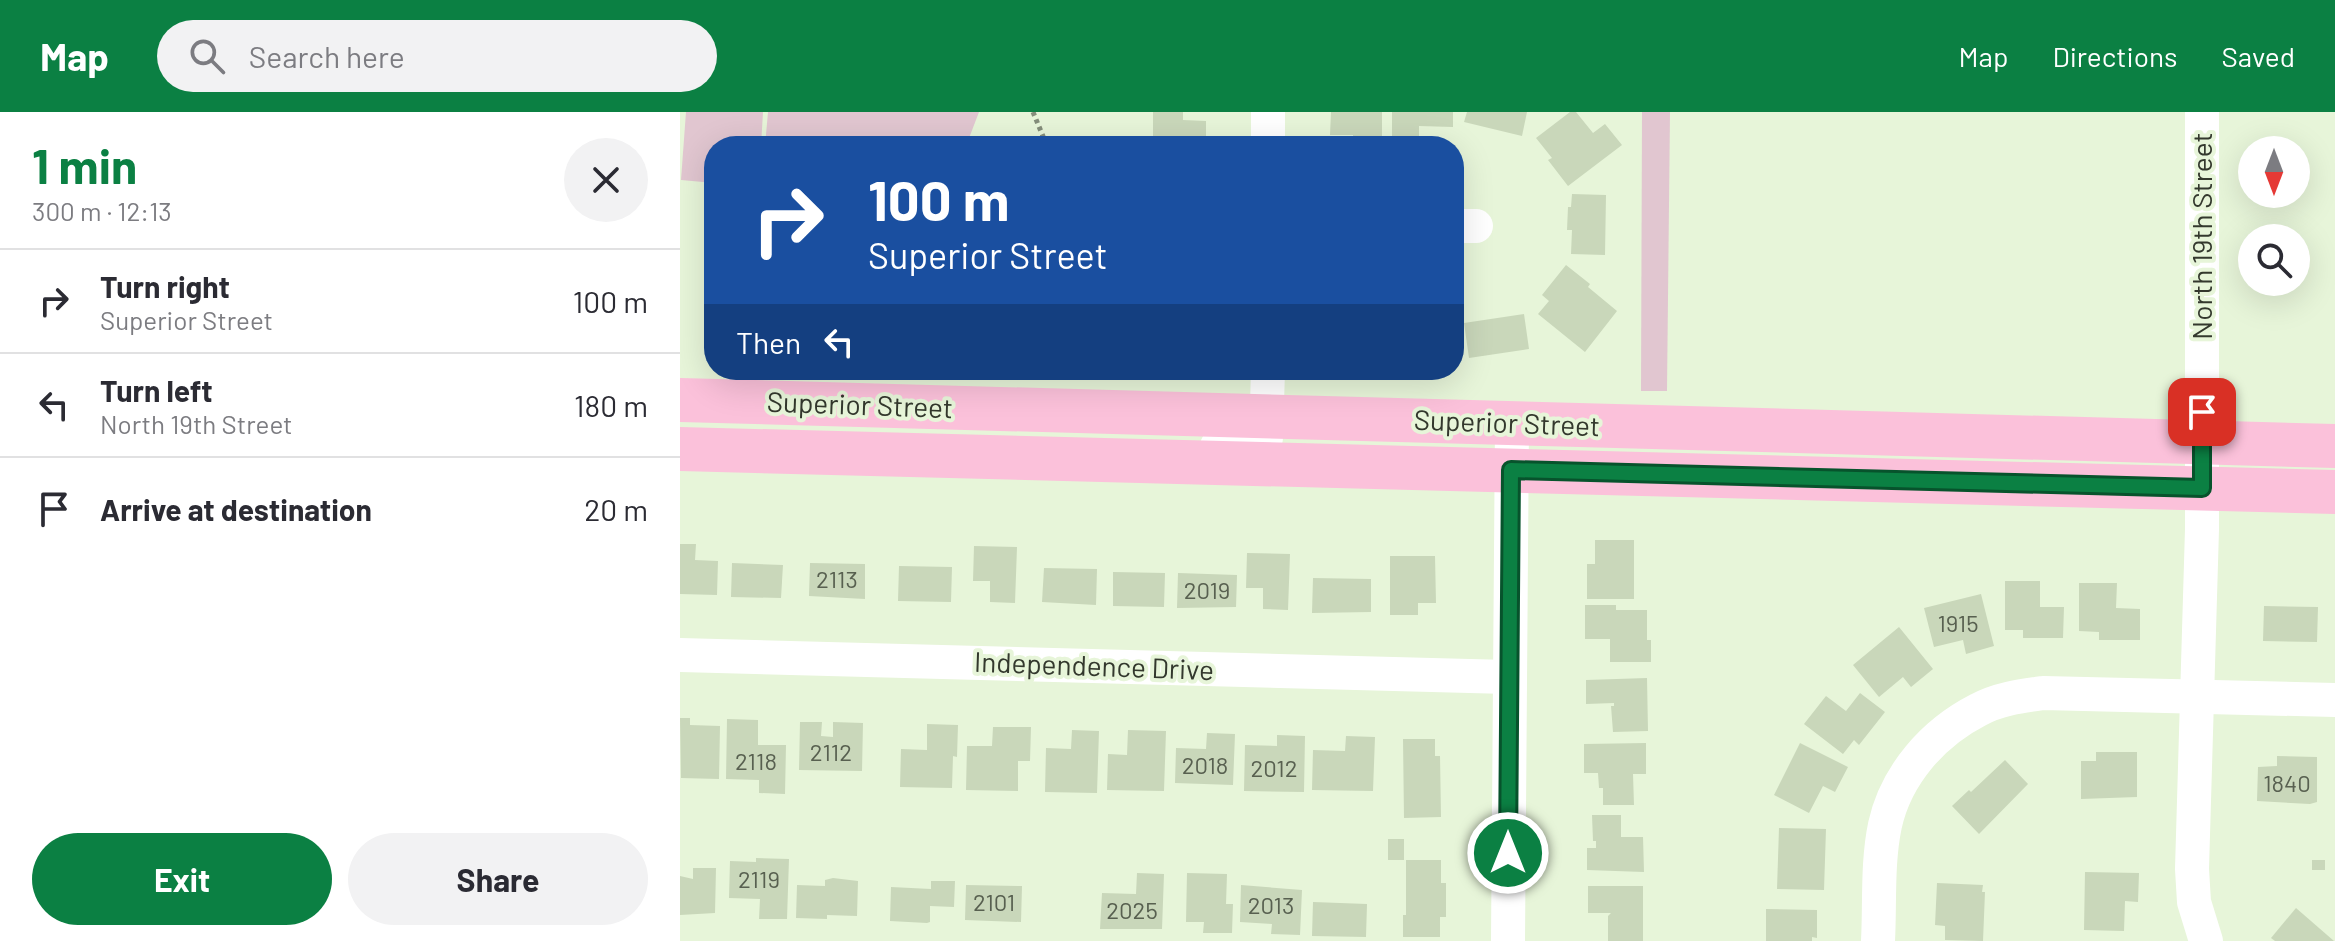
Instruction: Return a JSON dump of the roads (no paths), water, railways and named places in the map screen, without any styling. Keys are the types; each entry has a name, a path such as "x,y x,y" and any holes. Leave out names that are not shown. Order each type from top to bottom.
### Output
{"main road":[{"name":"Superior Street","path":"680,400 2335,446"},
{"path":"680,427 738,427 786,403"},
{"name":"Superior Street","path":"680,449 2335,492"}],"street":[{"path":"1268,112 1268,136"},
{"name":"North 19th Street","path":"2202,112 2202,488 2192,869 2194,902 2206,941"},
{"path":"1178,461 1193,451 1209,446 1258,444 1266,438 1268,380"},
{"path":"1508,941 1512,423"},
{"name":"Independence Drive","path":"680,655 1508,677"},
{"path":"1878,941 1882,845 1889,810 1909,769 1929,746 1953,724 1980,709 2010,698 2043,693 2335,700"}]}
